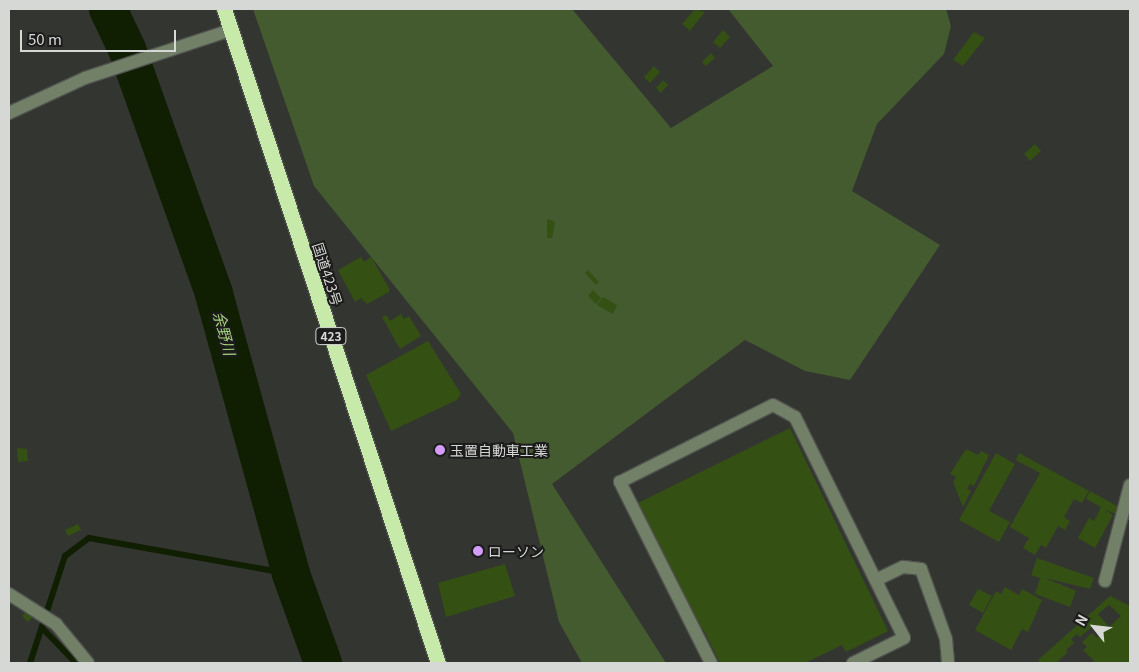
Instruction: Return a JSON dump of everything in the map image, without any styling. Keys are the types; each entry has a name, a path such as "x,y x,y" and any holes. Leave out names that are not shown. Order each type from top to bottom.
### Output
{"highway":[{"name":"国道423号","path":"224,9 438,663"}],"street":[{"path":"9,113 95,75 231,30"},
{"path":"711,663 620,482 773,405 795,417 904,638 853,663"},
{"path":"1105,581 1130,485"},
{"path":"876,580 903,567 921,568 946,639 948,663"},
{"path":"9,594 56,624 88,663"}],"green space":[{"path":"253,9 572,9 671,128 773,66 728,9 946,9 951,26 944,54 877,124 852,191 940,245 850,380 805,371 745,340 552,484 666,663 582,663 559,622 513,433 314,186"}],"building":[{"path":"695,9 705,12 690,31 682,24"},
{"path":"723,30 730,37 720,48 713,42"},
{"path":"974,32 985,38 963,66 953,60"},
{"path":"711,53 715,58 706,66 702,62"},
{"path":"654,66 660,72 650,83 644,77"},
{"path":"663,80 668,85 661,93 656,88"},
{"path":"1035,144 1041,151 1030,161 1024,154"},
{"path":"547,219 555,222 552,238 547,238"},
{"path":"361,257 364,262 371,257 389,288 389,292 367,304 361,298 355,302 338,270"},
{"path":"588,270 599,282 596,285 585,273"},
{"path":"593,290 601,298 596,304 588,296"},
{"path":"603,297 617,305 613,314 597,305"},
{"path":"401,314 404,319 409,316 421,336 400,349 382,317 386,315 390,321"},
{"path":"428,341 461,394 457,400 391,431 366,375"},
{"path":"790,428 888,631 846,652 842,645 805,663 720,663 703,629 700,631 638,503"},
{"path":"17,448 27,449 28,461 18,462"},
{"path":"966,449 978,455 981,451 989,455 974,486 970,484 967,489 971,491 963,507 953,482 956,477 950,474"},
{"path":"996,453 1015,464 989,511 1010,522 999,542 959,520"},
{"path":"1019,453 1089,491 1082,503 1074,499 1064,517 1070,521 1065,530 1058,526 1046,548 1041,545 1035,555 1023,548 1029,538 1010,527 1040,473 1016,460"},
{"path":"1090,491 1119,507 1116,514 1104,509 1113,515 1095,548 1078,538 1089,518 1094,521 1101,507 1086,499"},
{"path":"78,524 81,530 68,536 65,530"},
{"path":"1037,558 1094,578 1090,589 1045,578 1076,591 1070,607 1035,594 1040,578 1031,575"},
{"path":"505,564 515,596 446,617 438,583"},
{"path":"1005,587 1019,595 1022,589 1042,600 1028,632 1022,629 1011,650 975,630 996,591 1001,594"},
{"path":"978,589 992,596 983,613 969,605"},
{"path":"1110,596 1130,606 1130,663 1091,663 1094,661 1083,650 1087,647 1082,642 1092,633 1097,638 1101,633 1094,625 1080,637 1077,634 1071,639 1074,643 1066,650 1068,652 1056,663 1041,663 1038,660","holes":["1109,605 1121,616 1109,627 1098,614"]},
{"path":"28,610 34,615 28,622 22,616"}],"waterway":[{"name":"余野川","path":"108,9 127,49 214,294 291,574 323,663"},
{"path":"30,663 65,556 89,538 291,574"},
{"path":"42,628 76,663"}],"place":[{"name":"玉置自動車工業","path":"440,450"},
{"name":"ローソン","path":"478,551"}]}
